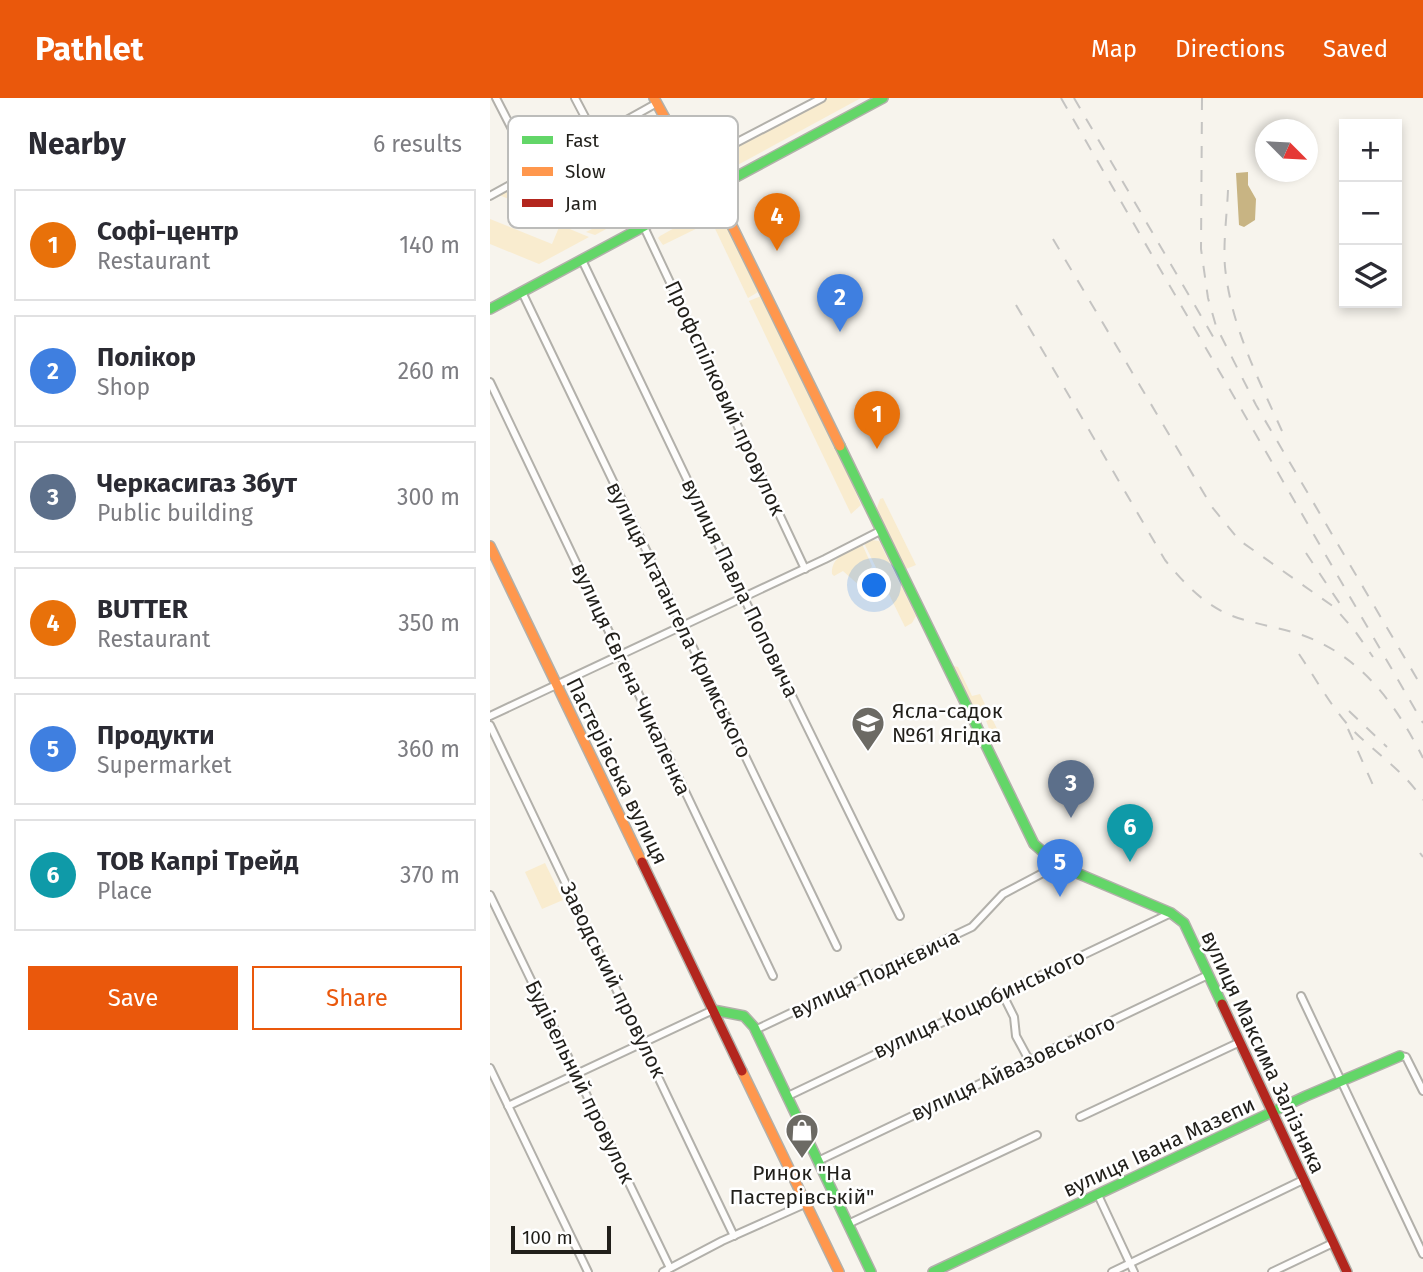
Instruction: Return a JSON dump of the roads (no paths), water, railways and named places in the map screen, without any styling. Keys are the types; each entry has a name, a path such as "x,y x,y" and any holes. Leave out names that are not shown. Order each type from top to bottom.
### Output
{"main road":[{"path":"738,176 883,98"},
{"path":"656,100 665,116"},
{"path":"490,309 642,228"},
{"path":"733,228 1034,844 1058,865 1171,913"},
{"name":"Пастерівська вулиця","path":"490,546 839,1272"},
{"name":"вулиця Максима Залізняка","path":"1171,913 1184,923 1347,1272"},
{"path":"713,1010 744,1016 755,1030 871,1272"},
{"name":"вулиця Івана Мазепи","path":"933,1272 1306,1096 1400,1056"}],"street":[{"path":"496,98 508,121"},
{"path":"575,98 585,116"},
{"path":"738,142 822,98"},
{"path":"629,116 656,100"},
{"path":"490,196 508,186"},
{"name":"Профспілковий провулок","path":"644,228 805,569"},
{"name":"вулиця Павла Поповича","path":"582,260 900,916"},
{"name":"вулиця Агатангела Кримського","path":"522,292 837,947"},
{"name":"вулиця Євгена Чикаленка","path":"490,382 773,976"},
{"path":"490,716 805,569 880,531"},
{"name":"Заводський провулок","path":"490,725 734,1236"},
{"name":"вулиця Поднєвича","path":"755,1030 972,927 1003,894 1058,865"},
{"name":"Будівельний провулок","path":"490,895 670,1268"},
{"name":"вулиця Коцюбинського","path":"788,1096 1171,913"},
{"name":"вулиця Айвазовського","path":"818,1160 1208,975"},
{"path":"1002,993 1014,1017 1016,1036 1029,1060"},
{"path":"1301,996 1423,1254"},
{"path":"508,1107 713,1010"},
{"path":"1080,1117 1240,1042"},
{"path":"1400,1056 1406,1057 1423,1091"},
{"path":"490,1068 588,1272"},
{"path":"848,1224 1037,1135"},
{"path":"1112,1272 1303,1180"},
{"path":"1098,1195 1134,1272"},
{"path":"663,1272 807,1203"},
{"path":"1272,1272 1333,1243"}],"railway":[{"path":"1061,98 1423,723"},
{"path":"1074,98 1215,340"},
{"path":"1202,98 1201,249 1208,298 1216,326 1256,405 1423,689"},
{"path":"1228,190 1224,248 1228,289 1239,331 1282,431"},
{"path":"1053,239 1212,507 1239,540 1334,607 1373,657"},
{"path":"1016,305 1165,560 1179,576 1202,598 1230,615 1302,635 1342,655 1359,669 1388,701 1423,758"},
{"path":"1306,553 1344,610"},
{"path":"1299,654 1343,720 1402,774 1423,800"},
{"path":"1349,711 1387,747"},
{"path":"1348,729 1377,794"},
{"path":"1420,853 1423,857"}],"place":[{"name":"BUTTER","path":"777,251"},
{"name":"Полікор","path":"840,332"},
{"name":"Софі-центр","path":"877,449"},
{"name":"Ясла-садок №61 Ягідка","path":"868,753"},
{"name":"Черкасигаз Збут","path":"1071,818"},
{"name":"ТОВ Капрі Трейд","path":"1130,862"},
{"name":"Продукти","path":"1060,897"},
{"name":"Ринок \"На Пастерівській\"","path":"802,1160"}]}
